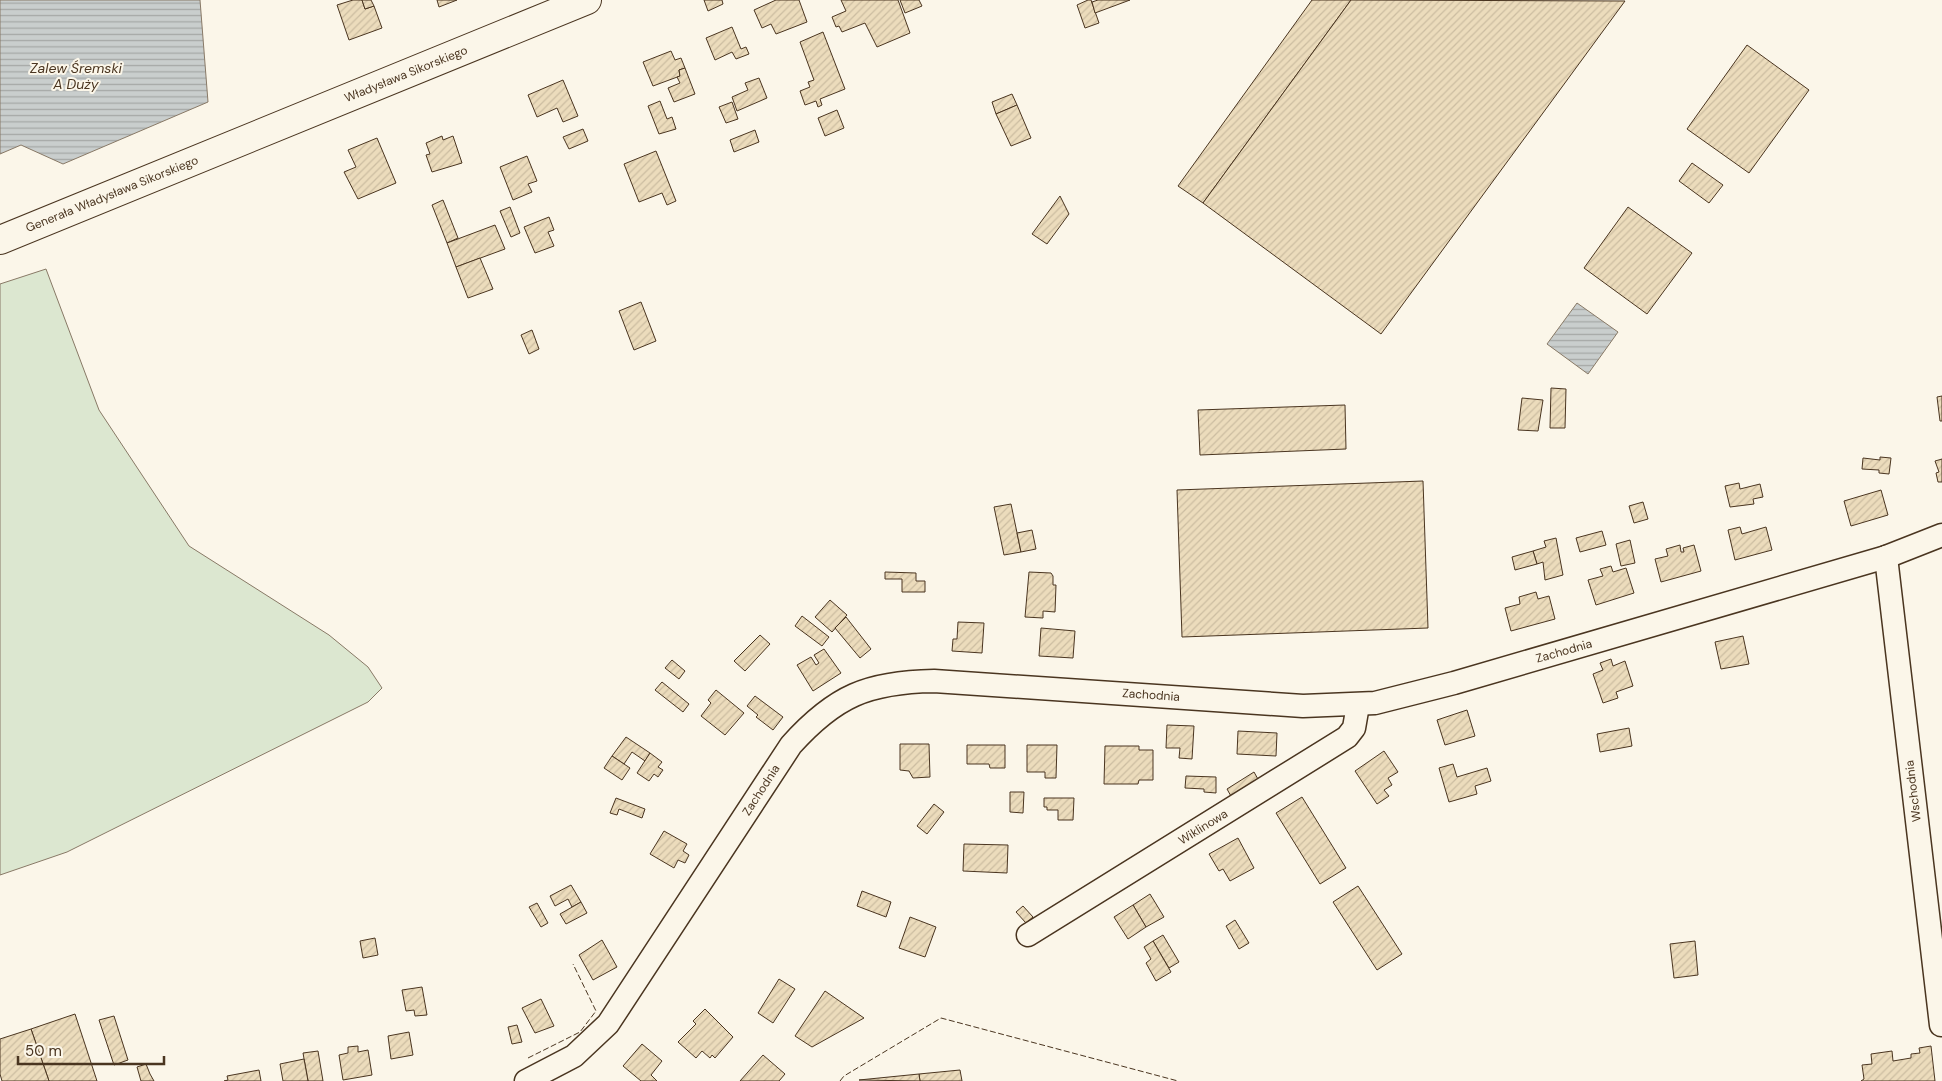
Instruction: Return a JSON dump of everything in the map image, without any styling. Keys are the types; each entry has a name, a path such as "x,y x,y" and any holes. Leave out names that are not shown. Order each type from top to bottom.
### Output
{"main road":[{"name":"Władysława Sikorskiego","path":"224,148 587,0"},
{"name":"Generała Władysława Sikorskiego","path":"0,240 224,148"}],"street":[{"name":"Zachodnia","path":"526,1081 574,1056 608,1024 791,745 826,710 854,695 887,684 934,681 1303,706 1358,705 1391,700 1431,689 1886,557 1942,535"},
{"name":"Wschodnia","path":"1886,557 1941,1025"},
{"name":"Wiklinowa","path":"1028,935 1347,737 1357,721 1358,705"}],"green space":[{"path":"46,269 99,410 189,546 329,635 368,667 382,688 368,702 67,852 0,875 0,284"}],"water":[{"name":"Zalew Śremski A Duży","path":"0,0 200,0 208,102 63,164 21,145 0,154"},
{"path":"1577,303 1618,332 1588,374 1547,344"}],"building":[{"path":"353,0 362,0 365,9 374,6 382,28 349,40 337,5"},
{"path":"362,0 371,0 374,6 365,9"},
{"path":"437,0 457,0 439,7"},
{"path":"704,0 722,0 723,4 708,11"},
{"path":"776,0 799,0 807,22 776,34 771,24 762,28 754,10"},
{"path":"841,0 898,0 910,33 877,47 865,23 842,32 839,26 836,27 832,17 846,11"},
{"path":"900,0 919,0 922,6 905,13"},
{"path":"1091,0 1099,23 1085,28 1077,5"},
{"path":"1098,0 1130,0 1095,13 1092,2"},
{"path":"1312,0 1351,0 1203,203 1178,186"},
{"path":"1351,0 1625,1 1381,334 1203,203"},
{"path":"732,27 741,49 746,47 749,54 736,59 732,52 715,60 706,38"},
{"path":"823,32 845,89 820,99 822,105 818,107 816,101 805,105 800,91 810,87 808,82 814,80 800,42"},
{"path":"1747,45 1809,90 1749,173 1687,129"},
{"path":"671,51 675,60 681,58 685,68 679,70 680,76 653,86 643,62"},
{"path":"685,68 695,94 674,102 668,88 680,83 677,77 680,76 679,70"},
{"path":"759,78 767,98 737,111 732,97 748,90 745,83"},
{"path":"563,80 578,116 563,122 557,108 537,117 528,95"},
{"path":"1012,94 1017,105 996,114 992,102"},
{"path":"660,101 667,119 672,117 676,129 659,134 648,106"},
{"path":"732,102 738,119 726,123 719,107"},
{"path":"1017,105 1031,138 1011,146 996,114"},
{"path":"837,110 844,128 825,136 818,118"},
{"path":"583,129 588,141 569,149 563,137"},
{"path":"755,130 759,142 734,152 730,140"},
{"path":"442,136 443,140 453,136 462,163 432,172 426,155 430,154 426,143"},
{"path":"377,138 396,183 358,199 344,172 356,167 348,150"},
{"path":"656,151 676,201 667,205 662,193 639,202 624,164"},
{"path":"527,156 537,181 528,184 532,192 513,200 500,167"},
{"path":"1692,163 1723,185 1709,203 1679,181"},
{"path":"1060,196 1069,214 1047,244 1032,234"},
{"path":"443,200 458,238 447,243 432,205"},
{"path":"510,207 520,233 511,237 500,211"},
{"path":"1628,207 1692,253 1647,314 1584,268"},
{"path":"549,217 554,230 548,232 554,246 535,253 524,227"},
{"path":"495,225 505,249 456,267 447,243"},
{"path":"480,258 493,289 468,298 456,267"},
{"path":"641,302 656,341 634,350 619,311"},
{"path":"532,330 539,349 529,354 521,335"},
{"path":"1551,388 1566,389 1565,428 1550,428"},
{"path":"1942,396 1942,421 1940,421 1937,397"},
{"path":"1522,398 1543,400 1538,431 1518,430"},
{"path":"1345,405 1346,449 1200,455 1198,410"},
{"path":"1880,457 1891,458 1889,474 1879,473 1879,470 1862,469 1863,458 1880,460"},
{"path":"1942,459 1942,482 1938,482 1936,473 1939,472 1935,461"},
{"path":"1423,481 1428,628 1182,637 1177,490"},
{"path":"1739,483 1740,489 1760,484 1763,497 1753,499 1754,504 1730,507 1725,486"},
{"path":"1881,490 1888,515 1851,526 1844,501"},
{"path":"1643,502 1648,519 1634,523 1629,506"},
{"path":"1011,504 1021,552 1004,555 994,507"},
{"path":"1740,527 1742,534 1766,527 1772,550 1735,560 1728,530"},
{"path":"1032,530 1036,549 1021,552 1017,533"},
{"path":"1602,531 1606,545 1580,552 1576,538"},
{"path":"1556,538 1563,575 1545,580 1543,562 1537,564 1533,551 1546,547 1544,541"},
{"path":"1630,540 1635,563 1621,566 1616,544"},
{"path":"1680,545 1681,552 1684,552 1683,548 1694,545 1701,571 1661,582 1655,559 1668,556 1666,549"},
{"path":"1533,551 1537,564 1515,570 1512,557"},
{"path":"1611,566 1613,572 1626,568 1634,593 1596,605 1588,580 1603,576 1600,569"},
{"path":"885,572 916,573 916,581 925,581 925,592 902,592 902,579 885,579"},
{"path":"1029,572 1051,573 1053,585 1056,585 1055,612 1043,611 1043,618 1025,617"},
{"path":"1536,592 1538,599 1549,596 1555,619 1511,631 1505,608 1520,604 1519,597"},
{"path":"830,600 847,615 832,632 815,617"},
{"path":"802,616 829,637 822,646 795,626"},
{"path":"846,617 871,649 860,658 835,628"},
{"path":"958,622 984,623 982,653 952,651 953,639 957,639"},
{"path":"1041,628 1075,631 1073,658 1039,656"},
{"path":"760,635 770,644 745,671 734,661"},
{"path":"1743,636 1749,664 1721,669 1715,642"},
{"path":"824,649 841,673 813,691 797,665 811,657 816,665 819,663 814,655"},
{"path":"1611,659 1613,666 1625,661 1633,686 1616,692 1618,698 1603,703 1593,674 1603,670 1600,663"},
{"path":"672,660 685,671 679,679 665,668"},
{"path":"662,682 689,704 683,712 655,690"},
{"path":"716,690 744,713 725,735 701,716 711,703 708,700"},
{"path":"755,696 783,717 773,730 756,717 758,715 747,706"},
{"path":"1467,710 1475,736 1445,745 1437,720"},
{"path":"1167,725 1194,726 1192,759 1179,758 1180,748 1166,748"},
{"path":"1629,728 1632,746 1600,752 1597,734"},
{"path":"1238,731 1277,733 1276,756 1237,754"},
{"path":"626,737 650,753 645,761 632,752 624,764 612,756"},
{"path":"900,744 929,744 930,777 913,778 909,771 900,770"},
{"path":"967,745 1005,745 1005,768 990,768 989,764 967,764"},
{"path":"1027,745 1057,745 1056,778 1045,778 1045,772 1027,772"},
{"path":"1105,746 1139,746 1139,750 1153,750 1153,780 1139,780 1138,784 1104,784"},
{"path":"1384,751 1398,772 1388,778 1392,785 1384,790 1389,796 1377,804 1355,771"},
{"path":"650,753 662,762 658,767 663,770 658,777 654,774 649,781 637,773"},
{"path":"612,756 630,768 622,780 604,768"},
{"path":"1453,764 1457,777 1487,768 1491,781 1475,786 1477,794 1449,802 1439,768"},
{"path":"1254,772 1259,781 1232,798 1227,789"},
{"path":"1186,776 1216,777 1216,793 1204,792 1204,789 1185,788"},
{"path":"1010,792 1024,792 1023,813 1010,812"},
{"path":"1302,797 1346,868 1320,884 1276,813"},
{"path":"616,798 645,809 642,818 619,809 617,815 610,813"},
{"path":"1044,798 1074,798 1073,820 1058,820 1058,810 1047,810 1047,807 1044,807"},
{"path":"934,804 944,812 927,834 917,826"},
{"path":"664,831 687,844 683,851 689,855 685,863 678,860 674,868 650,854"},
{"path":"1238,838 1254,868 1230,881 1223,869 1219,871 1209,854"},
{"path":"964,844 1008,845 1007,873 963,871"},
{"path":"571,885 581,902 572,907 568,899 555,906 550,896"},
{"path":"1358,886 1402,954 1377,970 1333,902"},
{"path":"862,891 891,902 886,917 857,906"},
{"path":"1150,894 1164,917 1146,927 1133,905"},
{"path":"581,902 587,913 566,924 560,914"},
{"path":"537,903 548,923 541,927 529,907"},
{"path":"1133,905 1146,927 1128,939 1114,917"},
{"path":"1023,906 1033,917 1026,923 1016,912"},
{"path":"910,917 936,927 925,957 899,948"},
{"path":"1235,920 1249,943 1239,949 1226,926"},
{"path":"1163,935 1179,962 1169,968 1153,941"},
{"path":"375,938 378,955 363,958 360,941"},
{"path":"602,940 617,967 593,980 579,955"},
{"path":"1153,941 1171,972 1156,981 1146,963 1151,959 1144,947"},
{"path":"1695,941 1698,975 1674,978 1670,944"},
{"path":"779,979 795,989 773,1023 758,1013"},
{"path":"422,987 427,1015 415,1016 414,1010 406,1011 402,990"},
{"path":"825,991 864,1018 812,1047 795,1036"},
{"path":"541,999 554,1026 535,1033 522,1008"},
{"path":"705,1009 733,1037 715,1058 712,1055 710,1058 702,1051 696,1058 678,1042 696,1024 693,1021"},
{"path":"75,1014 97,1081 49,1081 31,1029"},
{"path":"114,1016 128,1060 114,1065 99,1020"},
{"path":"517,1025 522,1042 512,1044 508,1027"},
{"path":"31,1029 49,1081 2,1081 0,1074 0,1039"},
{"path":"409,1032 413,1055 391,1059 388,1036"},
{"path":"642,1044 662,1061 651,1075 657,1081 641,1081 623,1066"},
{"path":"358,1046 358,1052 368,1050 372,1075 343,1080 339,1055 348,1053 348,1047"},
{"path":"1931,1046 1935,1081 1861,1081 1864,1079 1862,1065 1872,1064 1871,1054 1892,1051 1893,1061 1911,1058 1911,1054 1920,1053 1919,1048"},
{"path":"318,1051 323,1081 308,1081 303,1053"},
{"path":"763,1055 785,1074 779,1081 740,1081"},
{"path":"304,1059 308,1081 283,1081 280,1064"},
{"path":"146,1064 154,1081 141,1081 137,1067"},
{"path":"259,1070 261,1081 224,1081 228,1080 227,1076"},
{"path":"960,1070 962,1081 920,1081 919,1074"},
{"path":"919,1074 920,1081 859,1080"}],"fence":[{"path":"528,1058 580,1032 596,1011 573,964"},
{"path":"840,1081 844,1076 941,1018 1178,1081"}]}
